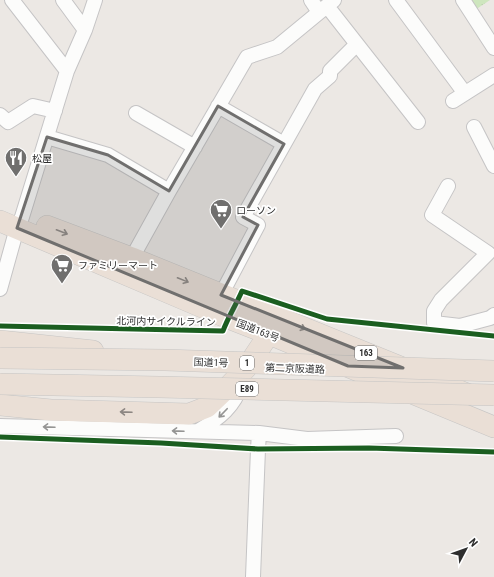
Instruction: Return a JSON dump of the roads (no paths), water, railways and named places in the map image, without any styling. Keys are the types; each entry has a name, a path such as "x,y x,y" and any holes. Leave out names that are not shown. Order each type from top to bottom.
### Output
{"highway":[{"name":"国道163号","path":"0,208 13,222 128,266 221,295 273,326 494,427"},
{"name":"国道163号","path":"128,266 228,318 273,326 494,404"},
{"path":"0,341 84,350 226,357 240,354 252,348 273,326"},
{"path":"0,405 50,410 189,414 207,407 247,367 273,326"},
{"name":"国道1号","path":"0,358 165,360 494,371"},
{"name":"第二京阪道路","path":"0,362 172,364 494,375"},
{"name":"E89","path":"0,384 494,395"},
{"path":"0,391 175,392 494,399"}],"street":[{"path":"12,0 68,71"},
{"path":"63,0 85,30"},
{"path":"0,289 13,222 47,137 68,71 85,30 95,0"},
{"path":"311,0 327,6 356,45 418,122"},
{"path":"396,0 461,88"},
{"path":"463,0 494,48"},
{"path":"128,266 169,191 247,57 277,47 327,6"},
{"path":"221,295 258,225 243,217 315,88 330,76 330,70 356,45"},
{"path":"453,101 494,75"},
{"path":"0,115 8,122 33,106 55,111"},
{"path":"218,106 284,144"},
{"path":"136,113 195,147"},
{"path":"474,127 494,166"},
{"path":"47,137 108,155 169,191"},
{"path":"448,186 432,215 488,253 441,300 434,311 434,323 460,326 490,318 494,315"},
{"path":"197,431 216,420 228,408 237,396 247,367"},
{"path":"0,426 260,433 307,438 396,436"},
{"path":"253,577 258,449 260,433"}],"place":[{"name":"松屋","path":"16,178"},
{"name":"ローソン","path":"221,230"},
{"name":"ファミリーマート","path":"62,284"}]}
